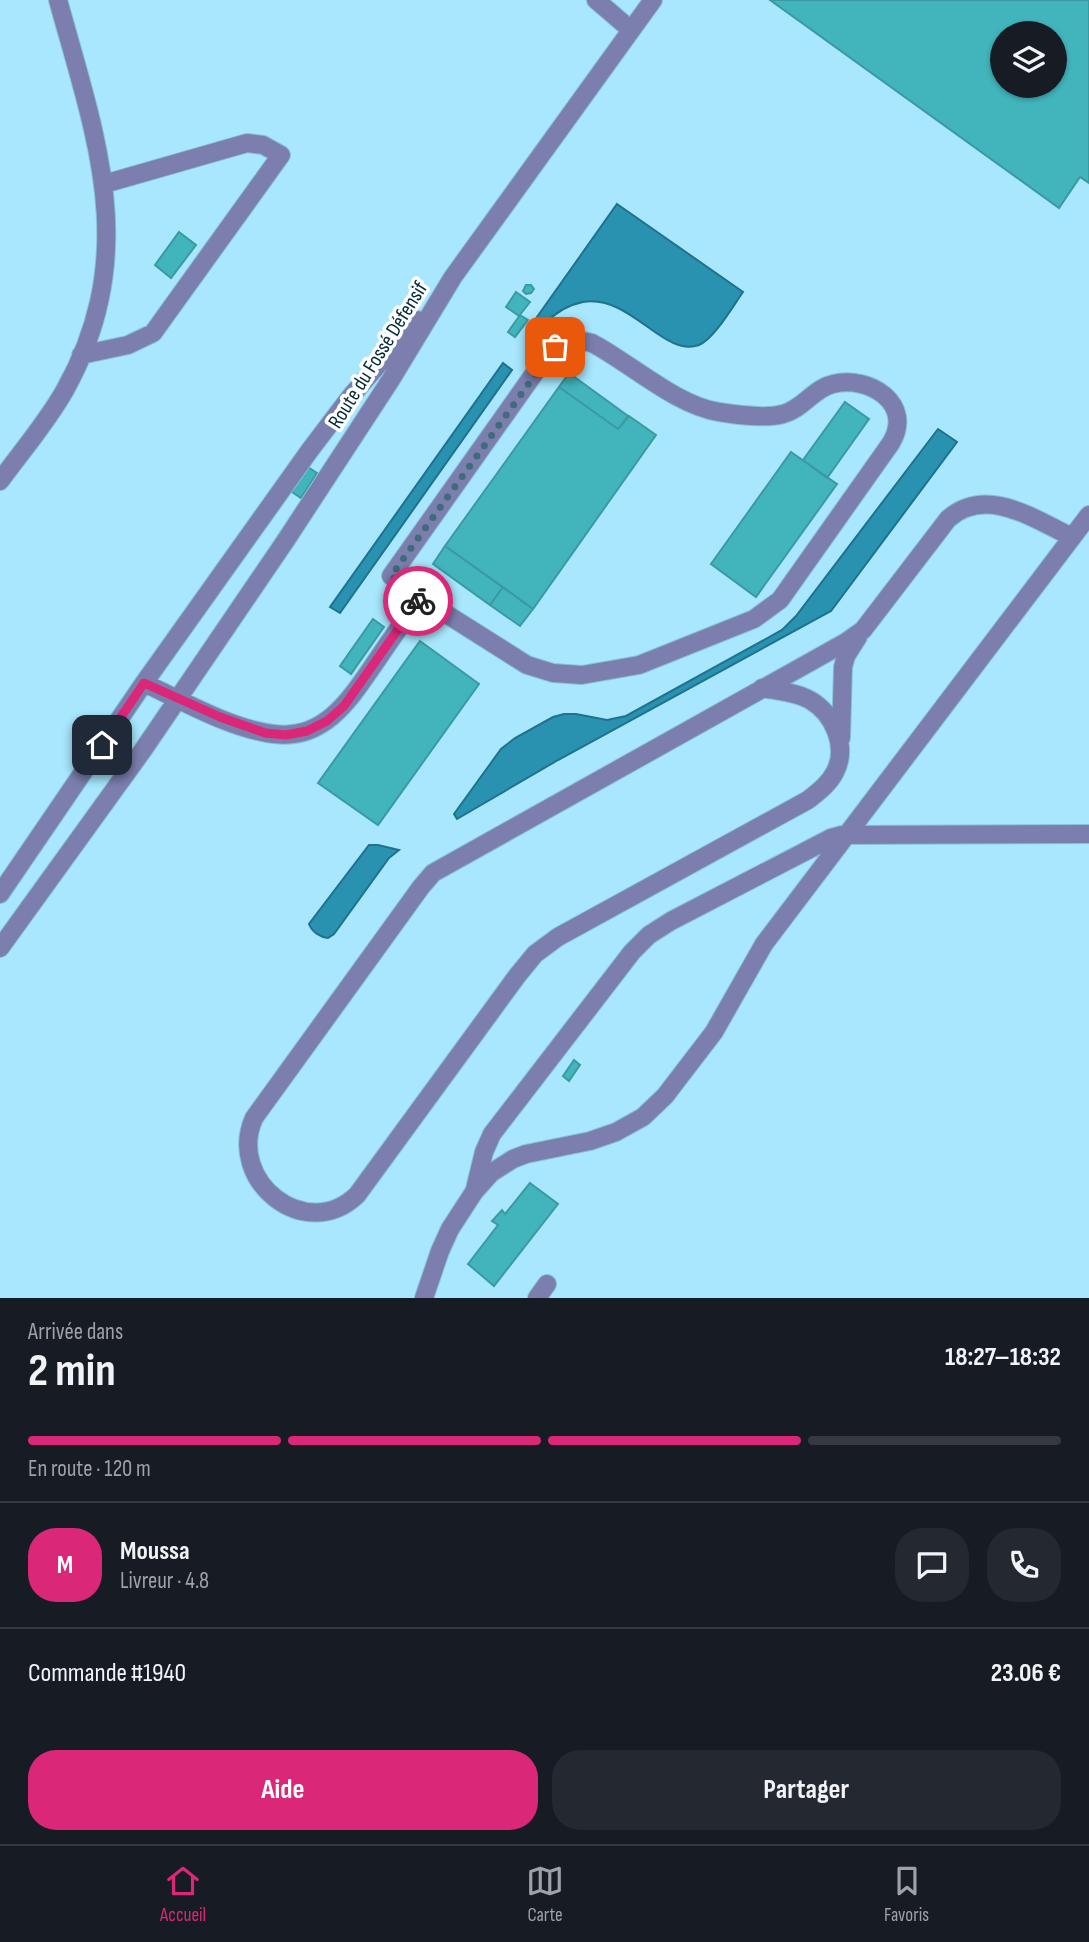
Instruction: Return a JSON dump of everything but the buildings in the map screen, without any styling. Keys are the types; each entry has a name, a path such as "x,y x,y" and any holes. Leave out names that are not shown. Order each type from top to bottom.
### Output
{"street":[{"path":"0,481 59,401 81,355 102,283 107,231 104,184 94,132 58,0"},
{"path":"596,0 631,30"},
{"path":"453,277 653,0"},
{"path":"81,355 128,345 153,334 281,155 263,145 247,143 104,184"},
{"name":"Route du Fossé Défensif","path":"0,894 144,683 322,433 453,277"},
{"name":"Route du Fossé Défensif","path":"0,947 83,835 178,699 382,393 453,277"},
{"path":"576,340 592,343 692,404 720,413 781,415 798,407 827,385 844,382 875,389 890,400 895,408 898,426 891,443 780,600 754,619 665,655 639,665 604,672 567,674 540,670 516,660 421,598 391,576 548,354 561,344 576,340"},
{"path":"863,630 846,642 441,868 427,879 254,1118 249,1130 247,1151 253,1172 264,1189 284,1203 305,1211 328,1212 348,1204 535,954 558,937 808,800 827,784 835,773 841,749 844,667 851,647 938,530 957,510 987,503 1001,506 1072,537"},
{"path":"424,1298 444,1242 474,1192 491,1173 513,1159 604,1137 630,1126 655,1106 674,1085 714,1032 764,944 1089,515"},
{"path":"144,683 228,720 265,733 286,735 307,731 327,721 344,706 421,598"},
{"path":"762,688 798,695 817,705 833,723 841,749"},
{"path":"474,1192 484,1152 492,1134 641,942 671,921 831,838 850,833 1089,834"}],"water":[{"path":"617,204 743,292 705,342 686,347 672,343 616,307 600,302 572,305 558,312 546,323 537,317"},
{"path":"503,363 512,370 340,613 330,607"},
{"path":"938,429 957,442 831,611 558,760 457,819 454,814 501,749 515,738 553,717 564,714 607,720 626,716 782,630 796,616"},
{"path":"369,845 399,850 389,858 334,934 328,938 319,935 309,924"}],"way so far":[{"path":"418,601 421,598 391,576 555,347"}],"route":[{"path":"102,745 144,683 220,717 265,733 296,734 319,726 344,706 418,601"}]}
